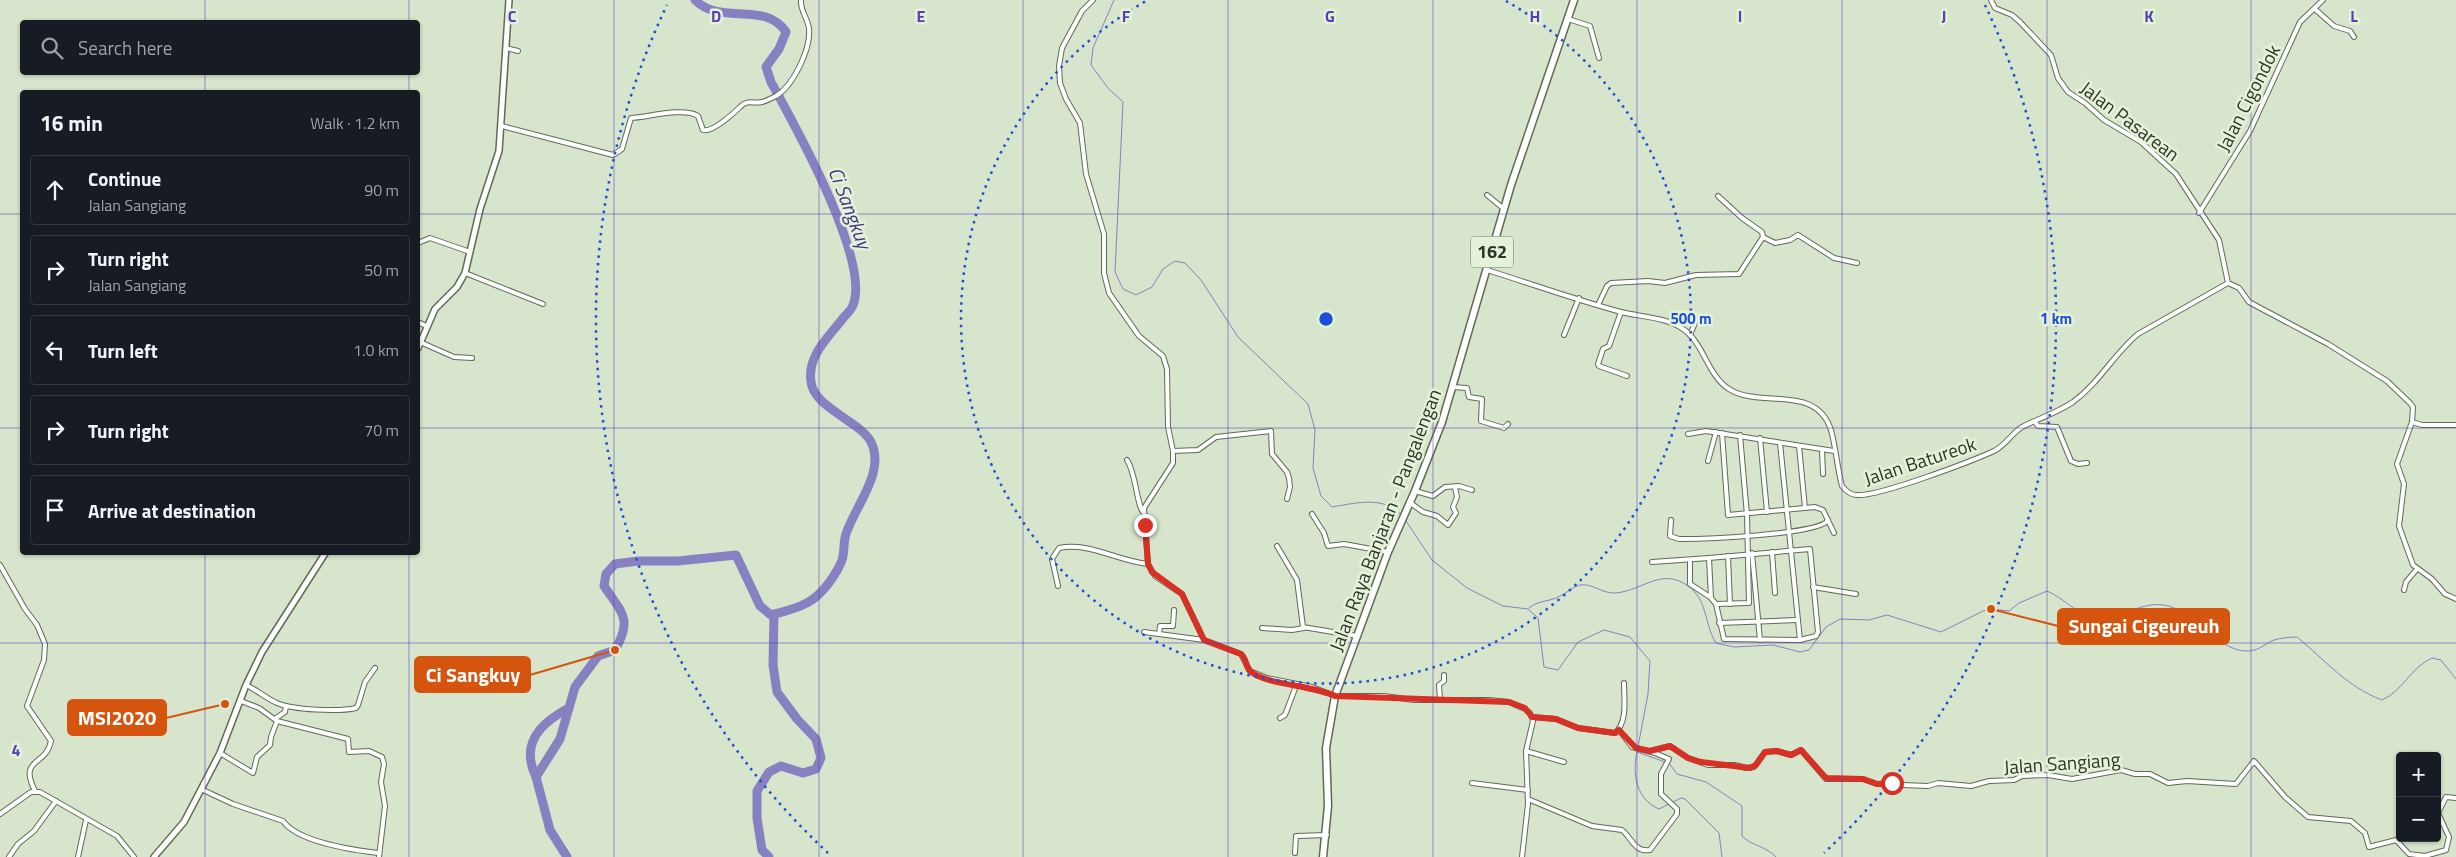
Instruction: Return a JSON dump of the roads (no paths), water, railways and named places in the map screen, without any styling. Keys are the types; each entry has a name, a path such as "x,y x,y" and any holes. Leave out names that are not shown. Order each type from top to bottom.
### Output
{"main road":[{"name":"Jalan Raya Banjaran - Pangalengan","path":"1323,857 1327,835 1328,806 1326,748 1335,696 1388,552 1415,491 1442,422 1504,209 1574,0"}],"street":[{"path":"472,358 454,357 420,342 435,309 457,287 465,274 480,209 499,151 509,0"},
{"path":"502,126 613,154 622,148 631,118 666,114 696,114 702,128 708,132 734,115 744,104 752,101 760,102 777,95 788,84 808,48 809,30 801,8 801,0"},
{"path":"1094,0 1082,11 1062,48 1059,66 1060,83 1066,99 1080,123 1086,174 1104,234 1104,273 1109,293 1139,336 1163,356 1166,363 1168,427 1173,451 1172,466 1147,501 1144,512 1148,564 1155,576 1182,594 1204,640"},
{"name":"Jalan Pasarean","path":"1991,0 1995,8 2012,15 2020,22 2051,55 2058,78 2068,92 2085,102 2104,120 2141,142 2176,174 2199,213 2219,240 2228,283"},
{"name":"Jalan Cigondok","path":"2199,213 2250,131 2300,22 2305,16 2316,10 2324,0"},
{"path":"2316,10 2334,26 2350,31 2354,37"},
{"path":"1568,19 1590,26 1599,58"},
{"path":"506,48 518,51"},
{"path":"1487,195 1504,209"},
{"path":"1718,196 1742,218 1762,232 1763,237 1775,243 1790,240 1798,235 1834,258 1857,264"},
{"path":"1598,305 1607,286 1611,283 1648,280 1665,283 1696,275 1739,274 1763,237"},
{"path":"420,242 428,238 470,252"},
{"name":"Jalan Batureok","path":"1487,270 1621,312 1668,322 1690,335 1726,387 1746,397 1791,399 1806,403 1822,412 1830,429 1842,486 1847,492 1863,495 1926,476 2003,446 2019,429 2074,402 2096,382 2126,344 2138,334 2228,283"},
{"path":"465,274 543,304"},
{"path":"2228,283 2239,288 2249,302 2320,339 2387,381 2413,407 2412,422 2397,464 2404,484 2398,517 2409,556 2416,568 2432,579 2445,594 2456,600"},
{"path":"1564,335 1579,298"},
{"path":"1621,312 1609,346 1603,349 1598,364 1627,376"},
{"path":"1690,335 1697,318"},
{"path":"420,323 426,326"},
{"path":"1452,387 1467,388 1469,397 1482,399 1481,421 1504,428 1508,424"},
{"path":"2035,422 2038,426 2057,427 2071,461 2078,464 2087,463"},
{"path":"2412,422 2422,425 2456,425"},
{"path":"1688,434 1700,430 1834,451"},
{"path":"1173,451 1198,450 1218,437 1271,432 1272,454 1287,472 1289,478 1290,487 1287,500"},
{"path":"1708,460 1716,432"},
{"path":"1722,433 1728,515 1747,515 1805,508 1824,510 1834,533"},
{"path":"1740,435 1748,536 1760,640"},
{"path":"1760,438 1767,512"},
{"path":"1780,443 1800,640"},
{"path":"1799,446 1805,508"},
{"path":"1822,450 1823,474"},
{"path":"1127,460 1135,478 1140,508 1144,512"},
{"path":"1415,491 1433,496 1445,487 1472,490"},
{"path":"1409,503 1424,512 1437,516 1448,525 1456,513 1453,508 1457,497 1455,487"},
{"path":"1312,514 1324,533 1328,546 1344,544 1388,552"},
{"path":"1671,520 1670,536 1675,539 1748,536 1790,531 1824,525 1828,520"},
{"path":"1058,586 1052,559 1060,548 1076,546 1096,549 1120,559 1148,564"},
{"path":"1277,546 1297,580 1304,628"},
{"path":"1652,562 1810,549 1818,632 1816,636 1800,640 1726,640 1721,636 1716,604 1690,584 1690,560"},
{"path":"1772,552 1775,593"},
{"path":"1716,604 1748,603 1750,553"},
{"path":"154,857 179,830 220,753 246,685 277,626 324,555"},
{"path":"1728,556 1730,604"},
{"path":"1709,558 1710,598"},
{"path":"0,565 25,609 37,625 45,644 44,660 27,706 51,741 46,754 32,764 28,770 30,781 35,791 56,801 121,839 134,857"},
{"path":"2404,590 2406,582 2416,568"},
{"path":"1814,587 1856,594"},
{"path":"1159,634 1160,626 1173,626 1174,610"},
{"path":"1719,623 1798,620"},
{"path":"1262,628 1292,630 1304,628 1357,636"},
{"path":"1144,632 1204,640 1241,654 1250,671 1296,686 1312,687 1335,696 1509,702 1525,708 1532,717 1556,719 1578,728 1604,733 1615,733 1619,730 1624,712 1624,683"},
{"path":"246,685 263,693 272,701 286,706 339,710 356,708 365,682 375,668"},
{"path":"1440,700 1439,685 1444,681 1444,675"},
{"path":"1280,718 1285,715 1296,686"},
{"path":"200,789 233,804 283,821 301,836 378,855 385,806 381,782 384,764 382,757 369,751 350,752 348,739 276,720 241,701"},
{"path":"220,753 253,772 258,757 270,745 270,737 276,720 284,712 286,706"},
{"path":"1522,857 1528,799 1526,751 1532,717"},
{"path":"1528,799 1592,826 1622,830 1630,842 1648,851 1677,814 1677,810 1661,794 1661,774 1668,762 1650,751 1632,747 1619,730"},
{"name":"Jalan Sangiang","path":"1650,751 1664,746 1672,746 1688,758 1701,762 1724,766 1735,765 1746,768 1754,767 1765,752 1777,751 1791,755 1801,750 1826,778 1863,779 1877,784 1928,786 1938,783 1971,786 1989,781 2014,780 2022,776 2048,775 2072,778 2121,770 2135,774 2150,774 2168,782 2187,781 2236,784 2254,761 2284,797 2308,817 2351,821 2365,833 2369,847 2396,840 2409,854 2419,856 2446,850 2449,837 2438,812 2446,797 2456,798"},
{"path":"1526,751 1564,762"},
{"path":"1472,783 1528,790"},
{"path":"0,814 35,791"},
{"path":"9,857 18,844 34,831 56,801"},
{"path":"78,857 86,820"},
{"path":"1295,853 1296,836 1327,835"}],"waterway":[{"name":"Ci Sangkuy","path":"567,857 550,830 536,777 560,739 575,687 598,656 615,650 623,631 623,616 604,586 606,574 615,564 638,561 678,561 736,555 760,606 771,615 799,607 817,596 839,568 843,557 846,534 868,489 875,465 875,453 871,442 865,434 828,407 814,391 811,382 812,363 820,347 852,308 856,285 851,258 841,226 812,159 771,82 766,67 779,49 786,32 777,23 766,17 717,11 705,8 695,0"},
{"path":"1114,0 1093,48 1091,65 1108,88 1123,102 1115,272 1123,289 1136,295 1152,287 1163,269 1175,261 1185,263 1201,280 1238,337 1308,404 1315,430 1313,468 1321,496 1332,507 1370,502 1379,503 1395,509 1402,516"},
{"path":"1406,521 1432,560 1467,588 1503,606 1528,609 1538,618 1544,667 1558,670 1578,642 1604,630 1630,637 1650,661 1648,694 1637,752 1665,762"},
{"path":"1529,608 1563,595 1580,585 1616,593 1652,581 1669,579 1688,586 1699,598 1716,643 1734,647 1773,645 1800,652 1809,650 1826,627 1840,619 1869,620 1887,615 1941,632 1983,611 1991,609 2009,611 2019,603 2047,591 2083,614 2099,618 2118,615 2145,606 2164,605 2175,608 2196,621 2225,644 2235,649 2250,651 2274,640 2297,637 2347,680 2369,695 2382,700 2396,691 2424,662 2432,658 2441,660 2456,679"},
{"path":"769,857 762,850 757,818 757,791 769,772 781,766 803,773 816,769 821,758 816,739 797,719 777,692 773,665 774,614"},
{"path":"536,777 530,754 536,736 549,720 569,708"},
{"path":"1637,752 1636,777 1645,799 1659,809 1681,798 1685,799 1719,833 1722,857"},
{"path":"1669,763 1677,774 1706,782 1742,806 1742,836 1768,850 1776,857"}],"place":[{"name":"Sungai Cigeureuh","path":"1991,609"},
{"name":"Ci Sangkuy","path":"615,650"},
{"name":"MSI2020","path":"225,704"}]}
